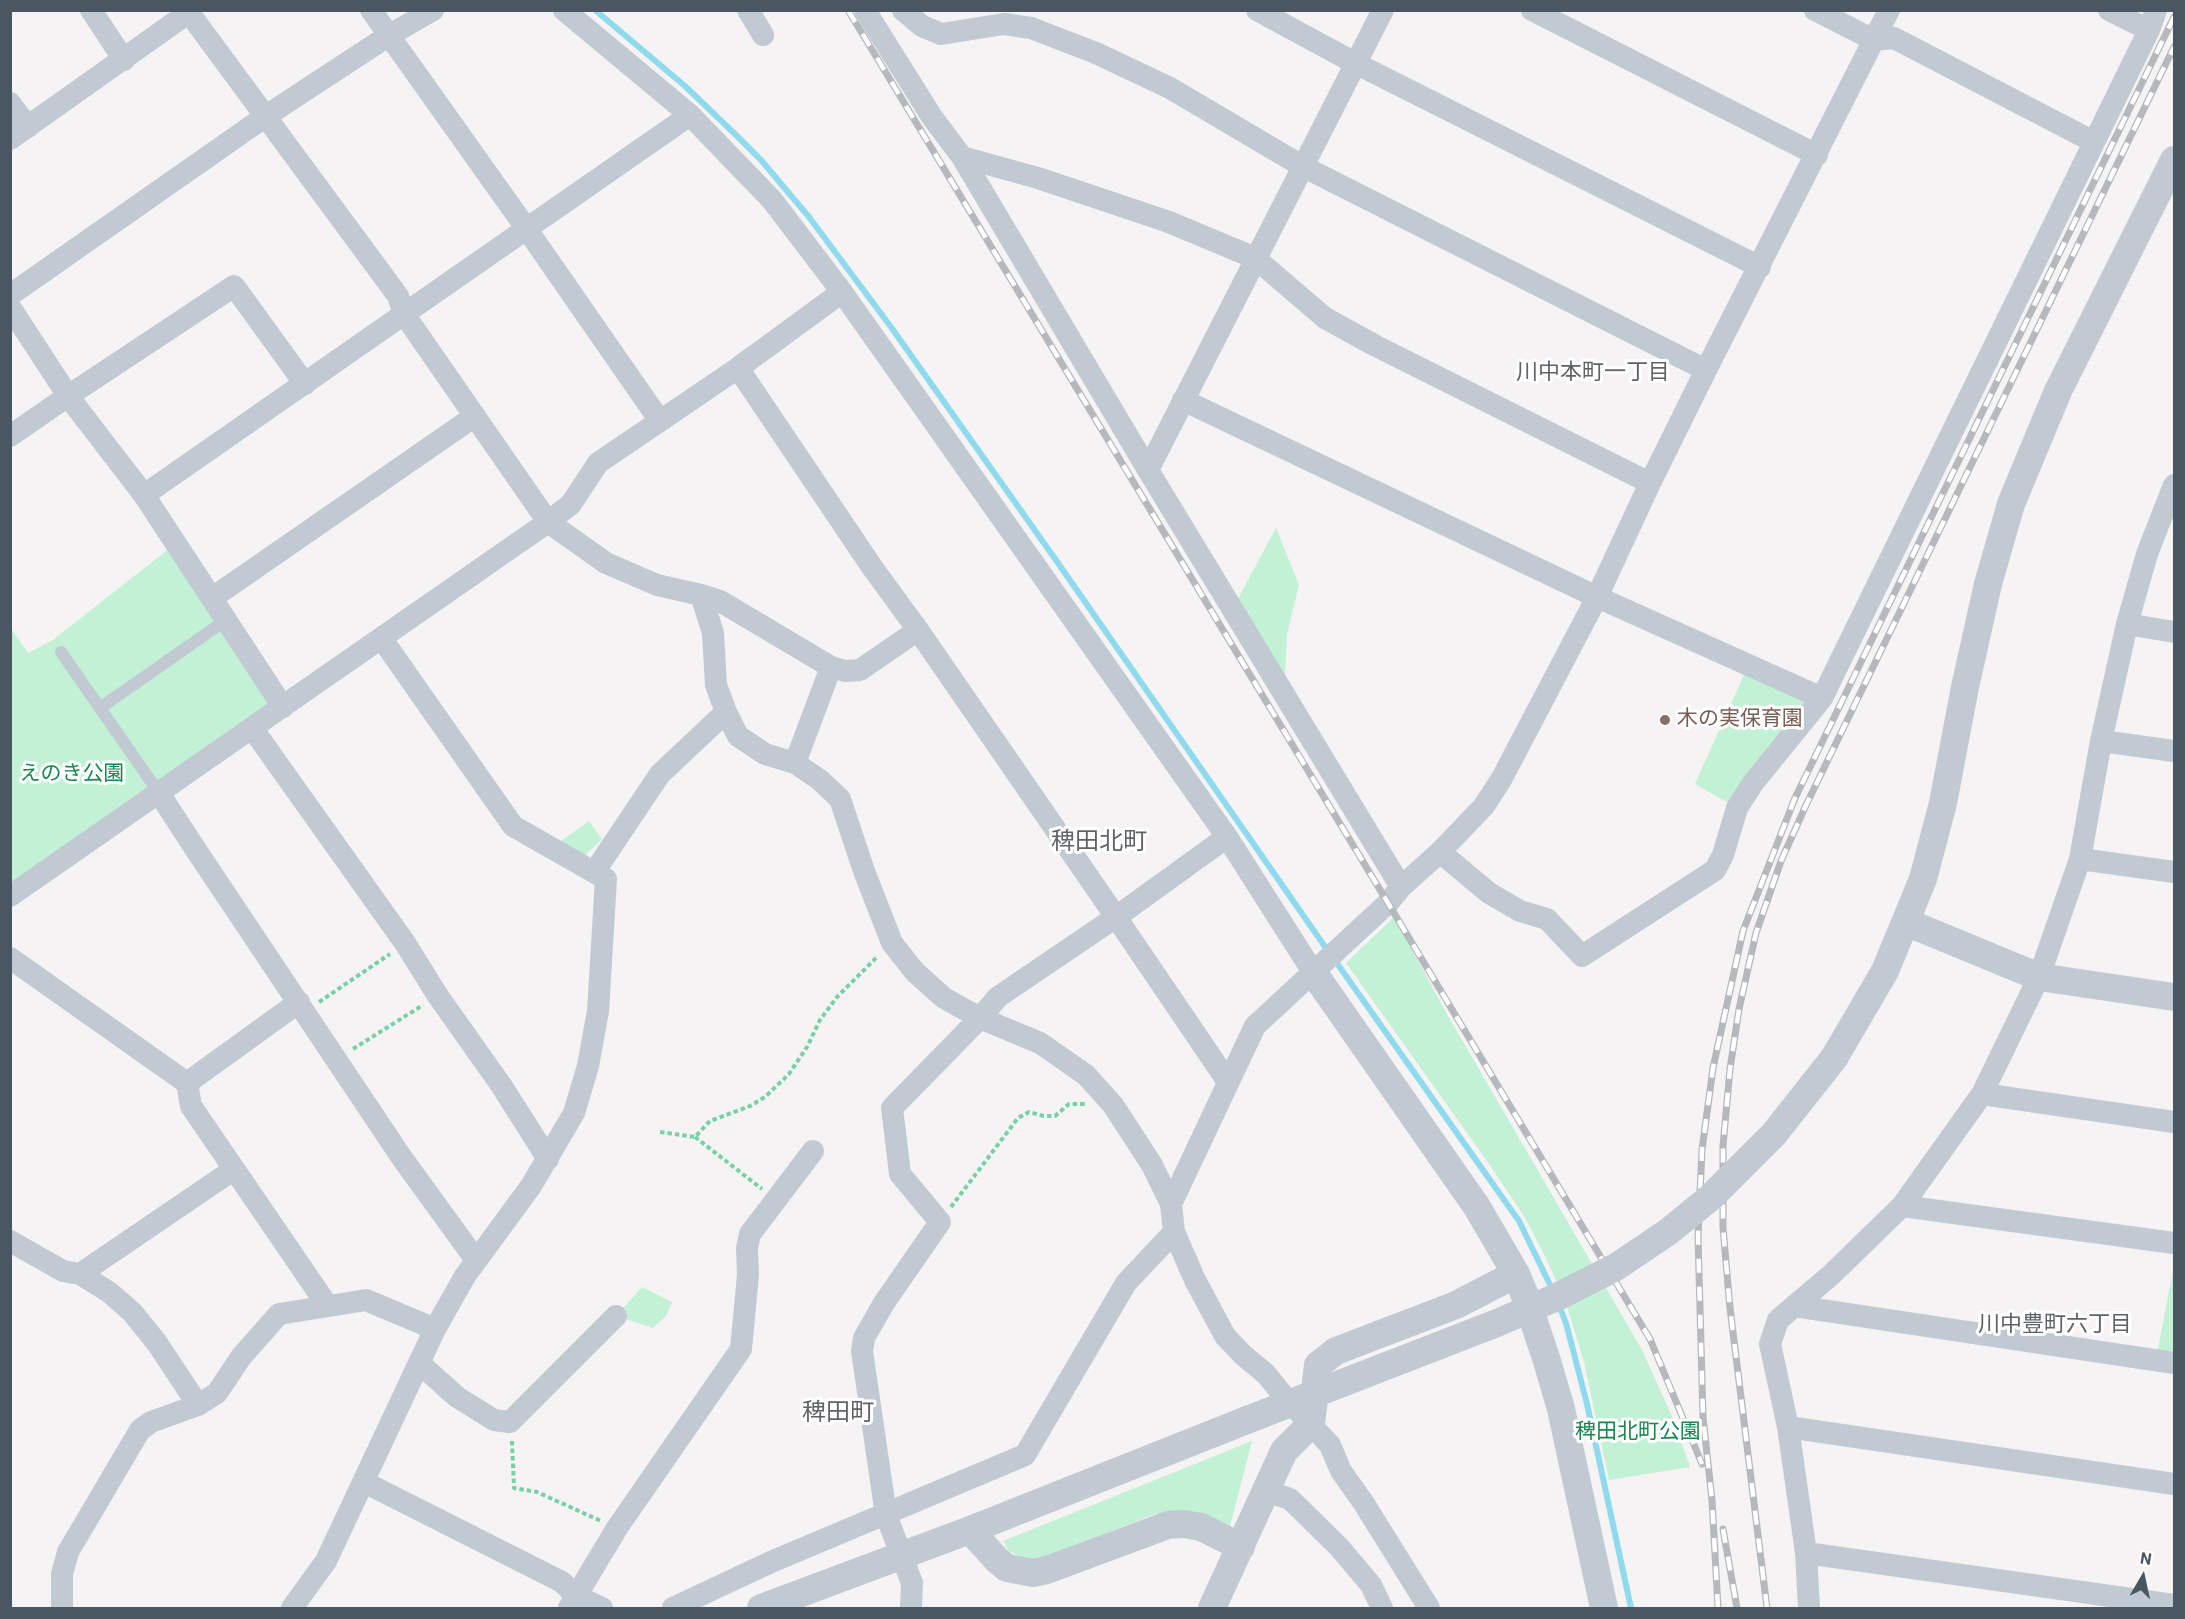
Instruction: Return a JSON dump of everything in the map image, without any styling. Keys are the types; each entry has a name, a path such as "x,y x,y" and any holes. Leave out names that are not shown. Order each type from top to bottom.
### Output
{"street":[{"path":"91,10 124,60"},
{"path":"371,10 660,421"},
{"path":"10,295 266,116 388,36 434,10"},
{"path":"564,10 690,115 772,200 842,292 1227,837 1318,968 1477,1207 1516,1274 1547,1361 1561,1409 1604,1608"},
{"path":"748,10 763,35"},
{"path":"903,10 922,26 940,34 1004,24 1031,28 1096,53 1170,88 1302,166 1706,370"},
{"path":"1257,10 1355,63 1760,267"},
{"path":"1148,470 1383,10"},
{"path":"1532,10 1817,155"},
{"path":"1815,10 1874,40 1894,38 2094,142"},
{"path":"1171,1204 1255,1026 1389,903 1401,887 1440,852 1484,806 1502,778 1598,597 1650,483 1706,370 1889,10"},
{"path":"1440,852 1489,893 1520,911 1547,919 1582,956 1715,870 1723,855 1737,807 1753,783 1822,698 2152,20 2109,10"},
{"path":"865,11 932,117 962,157 1148,470 1401,887"},
{"path":"10,103 19,133 188,12 398,296 404,314 548,522 606,563 657,585 720,601 831,667 845,671 860,670 918,630"},
{"path":"144,495 690,115"},
{"path":"962,157 1038,178 1169,222 1255,258 1325,318 1376,346 1650,483"},
{"path":"761,1608 970,1530 1497,1323 1559,1296 1616,1267 1668,1232 1711,1197 1774,1134 1834,1058 1885,971 1906,922 1923,879 1943,803 1988,584 2011,504 2058,391 2175,160"},
{"path":"10,436 234,286 305,384"},
{"path":"10,896 548,522 571,504 597,463 738,368 842,292"},
{"path":"10,307 68,396 144,495 283,707"},
{"path":"738,368 872,567 918,630 1228,1082"},
{"path":"1183,400 1598,597 1822,698"},
{"path":"212,598 475,417"},
{"path":"1809,1608 1806,1553 1788,1427 1770,1344 1778,1320 1831,1275 1902,1206 1982,1094 2039,977 2080,859 2101,741 2127,624 2146,554 2169,511 2175,485"},
{"path":"701,595 713,633 716,685 738,736 765,754 795,763 819,780 840,800 892,943 915,972 944,998 980,1018 1040,1043 1086,1075 1113,1105 1152,1165 1171,1204 1174,1232 1195,1280 1226,1336 1242,1355 1266,1374 1330,1445 1341,1471 1429,1608"},
{"path":"2127,624 2175,632"},
{"path":"292,1608 326,1561 435,1329 476,1260 531,1186 574,1113 588,1066 598,1011 606,879 513,826 382,639"},
{"path":"795,763 831,667"},
{"path":"595,871 660,774 726,712"},
{"path":"252,728 405,943 548,1159"},
{"path":"2101,741 2175,751"},
{"path":"159,793 402,1158 476,1260"},
{"path":"911,1608 912,1583 886,1515 862,1351 864,1338 884,1303 940,1222 900,1174 892,1108 998,998 1227,837"},
{"path":"2080,859 2175,872"},
{"path":"1906,922 2039,977 2175,997"},
{"path":"10,958 187,1083 191,1106 327,1305"},
{"path":"187,1083 299,1002"},
{"path":"1982,1094 2175,1122"},
{"path":"573,1602 617,1528 741,1349 748,1275 747,1248 750,1234 813,1151"},
{"path":"80,1274 233,1170"},
{"path":"1902,1206 2175,1244"},
{"path":"673,1608 771,1562 1024,1455 1126,1283 1174,1232"},
{"path":"10,1241 63,1271 80,1274 109,1292 132,1312 157,1343 198,1405"},
{"path":"1212,1608 1284,1452 1311,1424 1318,1365 1336,1351 1456,1305 1516,1274"},
{"path":"62,1608 62,1574 68,1552 140,1430 151,1422 198,1405 217,1393 241,1357 279,1314 366,1300 435,1329"},
{"path":"1794,1306 2175,1363"},
{"path":"419,1363 457,1397 494,1420 510,1422 616,1316"},
{"path":"1788,1427 2175,1484"},
{"path":"364,1482 562,1582 573,1602 603,1608"},
{"path":"1266,1491 1290,1499 1339,1547 1371,1585 1382,1608"},
{"path":"970,1530 1007,1568 1033,1573 1047,1570 1168,1525 1184,1524 1201,1527 1241,1547"},
{"path":"1806,1553 2175,1605"}],"lane":[{"path":"100,708 226,620"},
{"path":"61,652 159,793"}],"path":[{"path":"299,1002 313,1006 405,943"},
{"path":"695,1137 710,1121 750,1106 776,1088 789,1074 807,1047 820,1020 837,997 892,943"},
{"path":"338,1059 438,996"},
{"path":"940,1222 999,1142 1023,1115 1029,1112 1055,1116 1069,1104 1113,1105"},
{"path":"660,1132 695,1137 777,1200"},
{"path":"510,1422 514,1488 537,1492 617,1528"}],"green space":[{"path":"1276,528 1299,585 1287,634 1284,694 1233,608"},
{"name":"えのき公園","path":"175,544 283,707 11,893 10,627 28,653 53,640"},
{"path":"1748,666 1822,698 1737,808 1695,784"},
{"path":"589,821 602,839 582,858 557,844"},
{"name":"稗田北町公園","path":"1394,917 1447,1014 1642,1350 1673,1419 1690,1467 1609,1480 1584,1362 1565,1300 1545,1256 1524,1216 1487,1161 1346,963"},
{"path":"2174,1265 2174,1356 2157,1354"},
{"path":"642,1287 672,1302 666,1316 653,1328 616,1316"},
{"path":"1252,1441 1230,1526 1192,1514 1155,1514 1029,1563 1008,1550 1003,1541"}],"waterway":[{"path":"595,10 685,86 737,136 761,160 809,217 891,327 1058,563 1328,951"},
{"path":"1334,959 1519,1221 1553,1291"},
{"path":"1558,1303 1566,1323 1587,1404 1631,1608"}],"railway":[{"path":"848,10 1650,1339 1702,1464"},
{"path":"1718,1608 1712,1500 1703,1417 1698,1236 1702,1150 1713,1068 1743,931 1795,798 2174,17"},
{"path":"1767,1608 1730,1308 1723,1228 1723,1146 1730,1069 1739,1009 1756,933 1781,861 1807,803 2174,47"},
{"path":"1723,1529 1737,1608"}],"place":[{"name":"木の実保育園","path":"1665,720"}],"district":[{"name":"川中本町一丁目","path":"1593,373"},
{"name":"稗田北町","path":"1099,843"},
{"name":"川中豊町六丁目","path":"2055,1325"},
{"name":"稗田町","path":"838,1414"}]}
